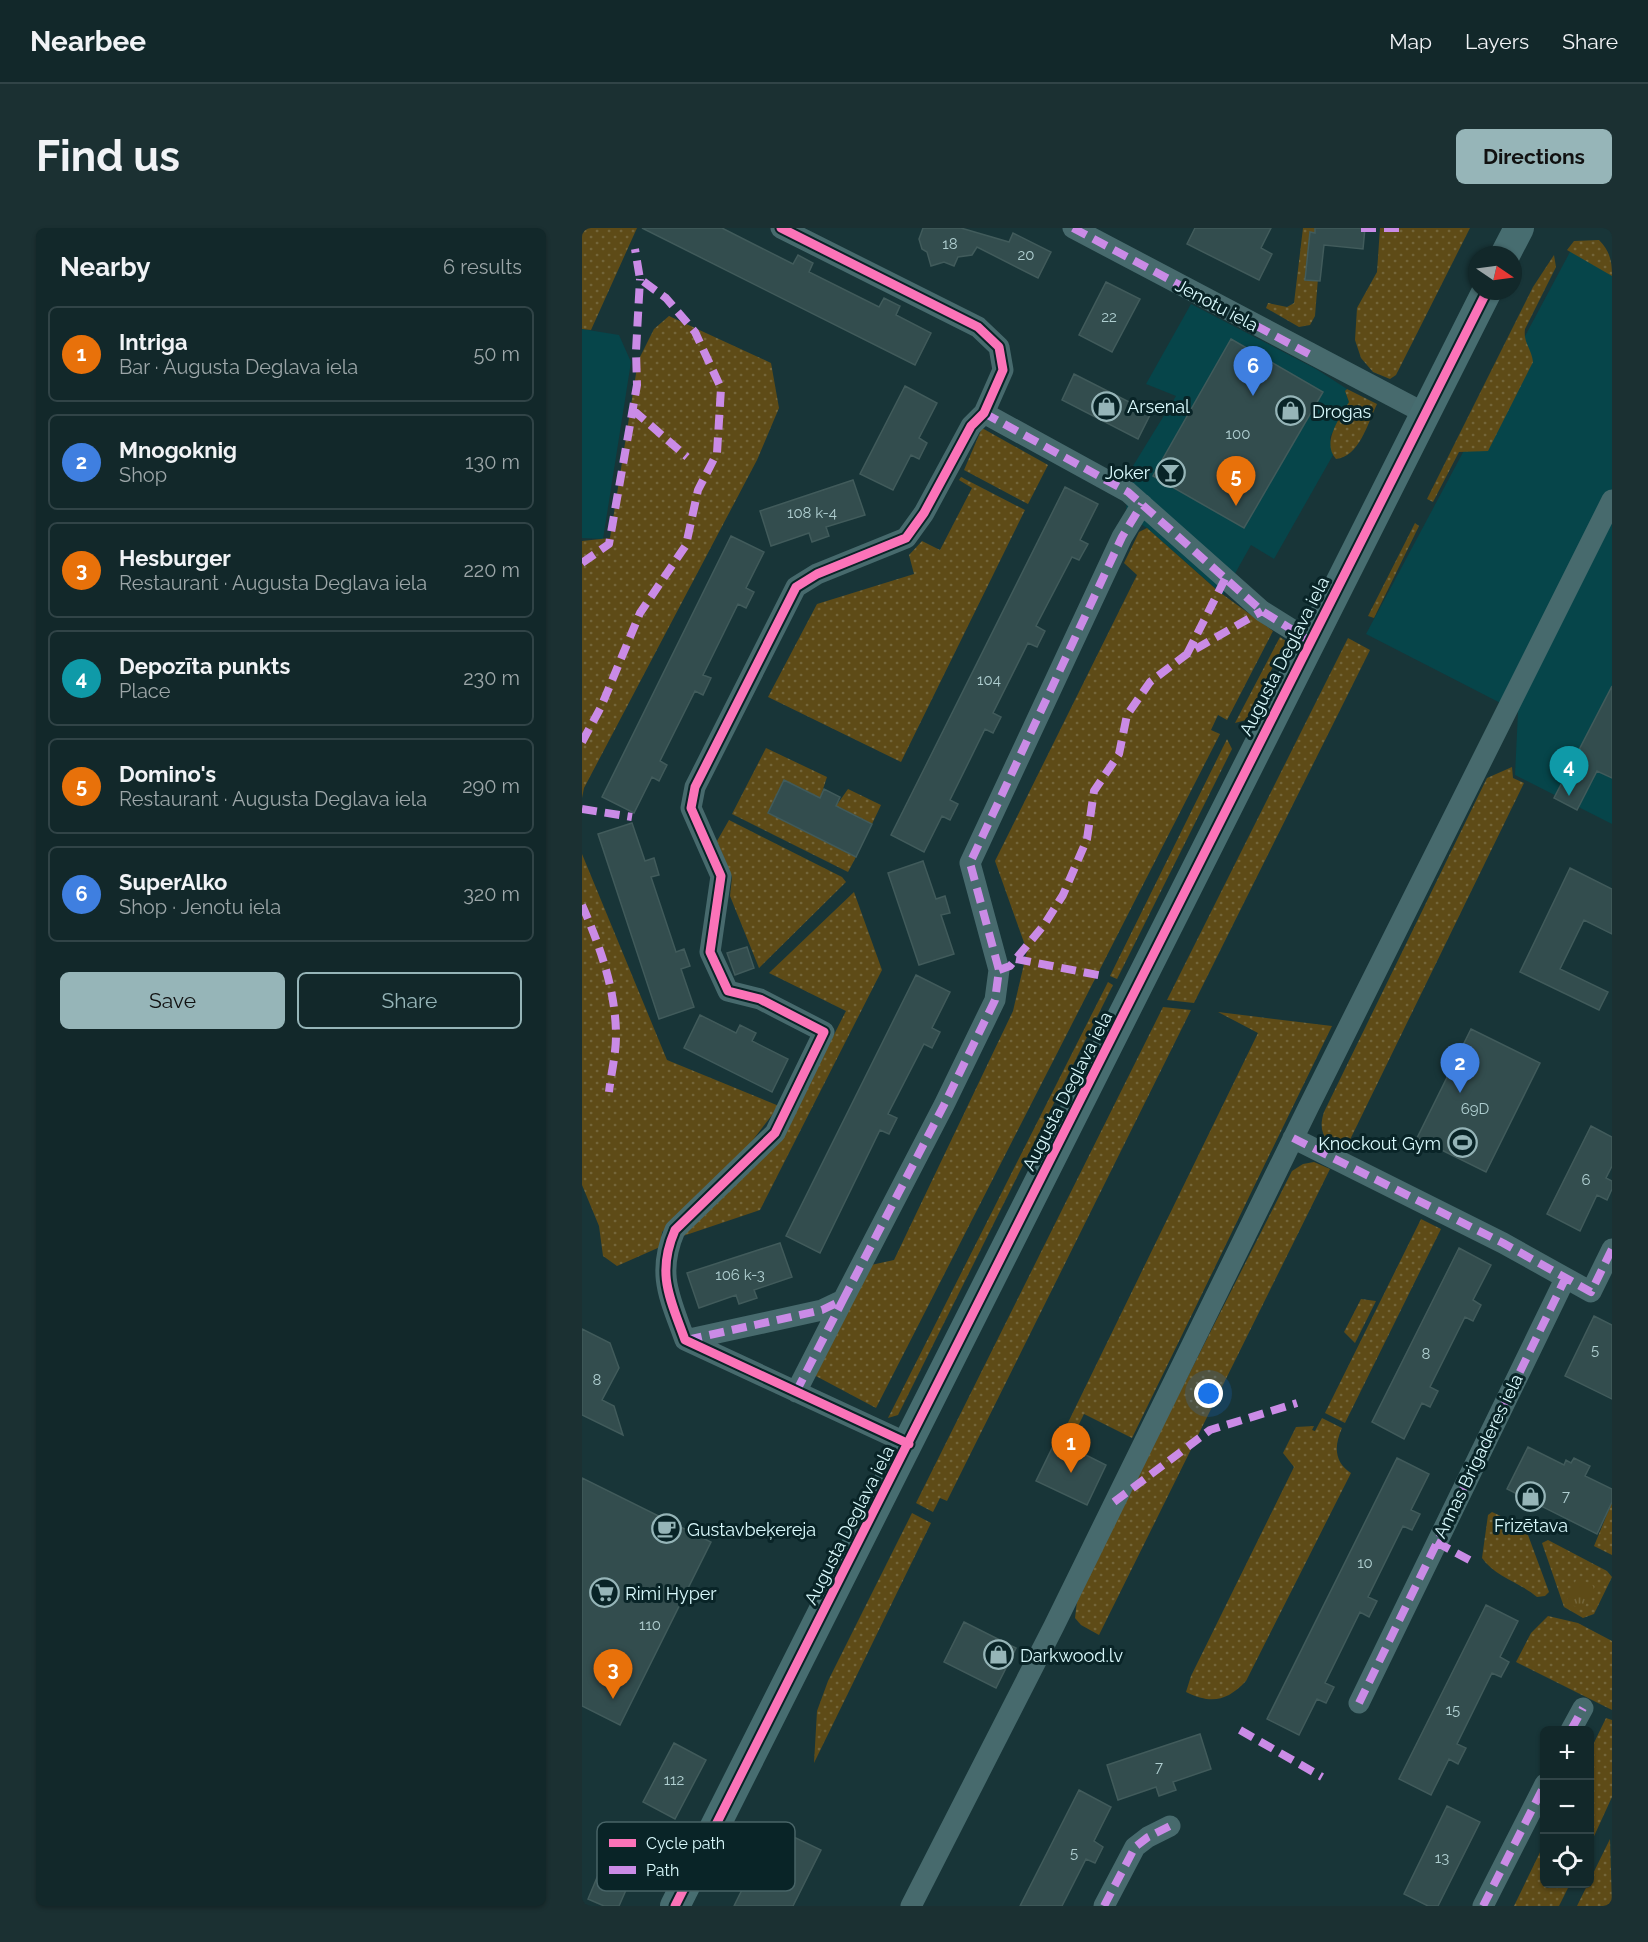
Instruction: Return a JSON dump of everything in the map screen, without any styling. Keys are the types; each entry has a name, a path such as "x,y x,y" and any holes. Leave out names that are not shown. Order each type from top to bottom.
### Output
{"main road":[{"path":"1510,246 1519,228"},
{"name":"Augusta Deglava iela","path":"718,1822 1483,300"},
{"name":"Augusta Deglava iela","path":"675,1906 683,1891"}],"street":[{"path":"781,228 978,327 999,347 1003,370 984,413 971,426 924,513 906,538 817,574 796,587 695,787 691,808 721,876 710,952 728,991 760,999 824,1032 775,1133 675,1230 666,1250 664,1275 685,1340 909,1444"},
{"name":"Jenotu iela","path":"1073,228 1426,414"},
{"path":"984,413 1128,492 1262,611 1310,641"},
{"path":"911,1906 1054,1626 1293,1138 1612,500"},
{"path":"796,1392 944,1105 995,1000 999,970 970,863 1122,537 1142,504"},
{"path":"1293,1138 1503,1243 1591,1292 1612,1249"},
{"name":"Annas Brigaderes iela","path":"1359,1703 1565,1279"},
{"path":"685,1340 822,1310 843,1300"},
{"path":"1574,1726 1583,1708"},
{"path":"1483,1906 1540,1794"},
{"path":"1104,1906 1135,1847 1148,1837 1170,1827"}],"shaded area":[{"path":"1571,250 1612,272 1612,824 1515,775 1518,712 1366,634"},
{"path":"1191,304 1316,369 1347,389 1345,391 1349,402 1330,437 1333,455 1274,559 1251,545 1223,595 1147,528 1126,515 1128,474 1176,396 1146,384"},
{"path":"582,329 619,335 631,362 603,539 582,538"}],"green space":[{"path":"582,228 637,228 591,330 582,329"},
{"path":"1303,228 1315,228 1315,233 1310,233 1308,251 1320,253 1315,316 1310,325 1299,327 1266,308 1268,303 1287,307 1294,303"},
{"path":"1380,228 1470,228 1396,375 1390,379 1373,372 1361,358 1355,340 1357,308 1377,272"},
{"path":"1599,240 1610,256 1612,276 1567,250 1574,241"},
{"path":"1554,255 1556,267 1525,329 1525,338 1533,362 1488,451 1459,452 1433,502 1427,499 1533,287"},
{"path":"669,316 771,363 779,408 757,460 584,788 582,798 582,541 610,538 638,361 654,329"},
{"path":"1347,389 1377,404 1357,446 1344,457 1336,459 1330,445 1331,438 1349,402 1345,391"},
{"path":"982,428 1048,465 1028,504 964,470"},
{"path":"961,477 1025,510 901,762 768,697 817,604 914,574 909,555 922,541 940,550 972,488 959,480"},
{"path":"1415,523 1419,526 1374,618 1368,616"},
{"path":"1147,528 1218,591 1273,631 1227,720 1218,715 1211,730 1220,734 876,1408 814,1375 871,1265 894,1260 1013,1011 1027,951 995,861 1137,575 1124,563 1139,532"},
{"path":"1280,637 1286,641 1246,720 1235,723"},
{"path":"1348,638 1370,650 1194,1003 1167,1000"},
{"path":"1227,739 1232,749 1117,979 1110,976"},
{"path":"766,748 827,777 820,798 784,780 768,813 856,857 848,872 732,814"},
{"path":"1512,767 1513,778 1524,783 1344,1152 1332,1145 1323,1132 1324,1112 1487,778"},
{"path":"848,789 881,805 872,824 836,806"},
{"path":"729,820 842,877 846,882 759,968 730,896 732,877 717,841"},
{"path":"582,854 667,1060 779,1106 739,1158 662,1232 660,1247 617,1266 603,1256 599,1226 582,1185"},
{"path":"854,892 882,970 760,1210 680,1237 785,1131 846,1011 769,973"},
{"path":"1108,982 1113,985 898,1415 888,1418"},
{"path":"1163,1007 1191,1010 947,1501 940,1498 933,1512 916,1503"},
{"path":"1218,1012 1332,1026 1132,1438 1084,1414 1069,1444 1060,1439 1258,1033"},
{"path":"1314,1162 1330,1169 1099,1635 1081,1625 1075,1618 1078,1593 1292,1171 1303,1164"},
{"path":"1421,1219 1441,1229 1345,1423 1325,1413"},
{"path":"1361,1299 1376,1301 1355,1343 1344,1332"},
{"path":"1322,1418 1342,1428 1337,1453 1341,1464 1351,1473 1246,1681 1232,1693 1218,1699 1203,1698 1186,1692 1191,1676 1294,1467 1283,1453 1296,1427 1314,1426 1312,1430 1315,1431"},
{"path":"1612,1502 1612,1555 1594,1546"},
{"path":"1492,1512 1518,1524 1528,1535 1549,1592 1545,1596 1537,1597 1500,1575 1482,1558 1488,1515"},
{"path":"912,1513 931,1523 814,1763 817,1711 828,1681"},
{"path":"1548,1540 1607,1571 1612,1577 1594,1614 1583,1618 1564,1607 1542,1543"},
{"path":"1577,1578 1595,1586 1583,1610 1566,1602"},
{"path":"1548,1616 1578,1623 1612,1641 1612,1710 1516,1662 1531,1633"},
{"path":"1606,1718 1612,1720 1612,1797 1594,1836 1594,1780 1594,1743"},
{"path":"1610,1839 1612,1906 1577,1906 1586,1888 1594,1888 1594,1871"},
{"path":"1540,1852 1540,1888 1568,1888 1559,1906 1514,1906"}],"building":[{"path":"642,228 722,228 793,264 798,255 813,263 809,272 879,307 884,298 900,306 896,315 931,333 915,365"},
{"path":"923,228 961,228 1009,242 1013,233 1051,252 1038,278 977,247 972,255 958,257 954,266 944,262 931,266 927,252 922,249 919,239"},
{"path":"1195,228 1271,228 1261,248 1272,254 1259,280 1187,244"},
{"path":"1315,228 1365,228 1363,249 1324,245 1320,281 1305,280 1310,232 1315,233"},
{"path":"1106,282 1140,299 1112,352 1079,335"},
{"path":"1231,339 1323,392 1244,528 1153,476"},
{"name":"Arsenal","path":"1074,374 1151,413 1138,439 1062,400"},
{"path":"905,386 937,403 919,438 927,443 919,459 911,455 893,490 860,474"},
{"path":"853,480 865,515 826,527 829,536 812,542 809,533 771,546 760,511"},
{"path":"1065,487 1098,504 1080,540 1088,544 1079,560 1072,557 1036,626 1045,631 1037,647 1028,643 993,713 1001,717 993,733 985,729 950,800 958,804 950,820 942,816 924,852 891,835"},
{"path":"731,536 764,552 746,588 754,592 746,608 738,604 703,675 711,678 703,695 695,691 660,761 667,765 659,781 652,777 634,813 602,797"},
{"path":"1612,686 1612,778 1597,771 1577,810 1554,798"},
{"path":"784,780 820,798 824,789 840,797 836,806 872,824 856,857 768,813"},
{"path":"632,823 645,861 654,858 659,875 651,877 676,952 684,949 690,966 681,969 694,1007 659,1019 598,834"},
{"path":"923,861 936,899 945,896 950,913 941,915 954,954 919,965 888,873"},
{"path":"1570,868 1612,889 1612,934 1584,920 1560,969 1608,992 1599,1010 1520,972"},
{"path":"747,947 754,968 735,975 727,953"},
{"path":"916,975 950,992 932,1028 940,1032 932,1048 924,1044 888,1114 897,1118 889,1134 880,1130 820,1253 786,1236"},
{"path":"700,1015 736,1033 740,1025 756,1033 752,1041 788,1059 772,1092 684,1048"},
{"path":"1471,1029 1540,1063 1486,1172 1417,1138"},
{"path":"1591,1126 1612,1137 1612,1166 1606,1178 1612,1181 1612,1189 1607,1200 1597,1195 1580,1231 1547,1214"},
{"path":"780,1243 792,1277 754,1290 757,1298 739,1304 736,1295 699,1308 687,1273"},
{"path":"1459,1248 1491,1265 1473,1300 1481,1305 1473,1321 1465,1317 1430,1387 1438,1391 1430,1407 1422,1403 1404,1439 1372,1422"},
{"path":"1594,1316 1612,1325 1612,1399 1565,1376"},
{"path":"582,1329 610,1343 619,1368 602,1400 614,1406 623,1435 582,1415"},
{"path":"1056,1440 1106,1465 1087,1505 1036,1481"},
{"path":"1528,1447 1564,1465 1566,1460 1571,1463 1574,1458 1590,1466 1585,1476 1612,1489 1612,1502 1597,1534 1507,1489"},
{"path":"1397,1458 1429,1474 1411,1510 1420,1514 1412,1530 1403,1526 1368,1597 1377,1601 1369,1617 1360,1612 1325,1683 1334,1687 1326,1703 1317,1699 1299,1735 1267,1719"},
{"path":"582,1478 711,1542 620,1725 582,1706"},
{"path":"1486,1605 1518,1621 1500,1657 1509,1662 1501,1677 1492,1673 1457,1744 1466,1748 1458,1764 1449,1759 1431,1795 1399,1779"},
{"path":"964,1622 1016,1648 996,1688 944,1662"},
{"path":"1200,1734 1211,1769 1173,1782 1176,1790 1159,1796 1156,1787 1118,1800 1107,1765"},
{"path":"674,1743 706,1760 675,1819 643,1802"},
{"path":"1079,1790 1111,1807 1094,1841 1103,1847 1095,1863 1086,1859 1062,1906 1020,1906"},
{"path":"1447,1806 1480,1822 1438,1906 1428,1906 1404,1894"},
{"path":"795,1838 821,1850 793,1906 734,1906 741,1891 795,1891"},
{"path":"597,1878 597,1891 626,1891 619,1906 604,1906 588,1899"}],"marked path":[{"path":"1073,228 1309,354"},
{"path":"1361,228 1402,228"},
{"path":"582,742 601,707 640,613 686,545 698,490 717,453 721,388 695,332 666,298 640,279 635,249"},
{"path":"582,563 609,544 637,385 636,351 640,279"},
{"path":"633,410 687,457"},
{"path":"984,413 1128,492 1262,611 1310,641"},
{"path":"687,1340 822,1310 843,1300 944,1105 995,1000 999,970 970,863 1122,537 1142,504"},
{"path":"1187,654 1226,577"},
{"path":"999,970 1010,966 1044,925 1063,895 1087,839 1094,791 1119,754 1127,715 1150,682 1187,654 1262,611"},
{"path":"582,809 632,817"},
{"path":"582,905 601,953 613,1002 616,1043 609,1092"},
{"path":"1016,959 1103,976"},
{"path":"1293,1138 1503,1243 1591,1292 1612,1249"},
{"path":"1359,1703 1565,1279"},
{"path":"796,1392 843,1300"},
{"path":"1114,1502 1210,1430 1297,1403"},
{"path":"1436,1542 1475,1563"},
{"path":"1573,1726 1583,1708"},
{"path":"1240,1730 1322,1777"},
{"path":"1483,1906 1540,1794"},
{"path":"1104,1906 1135,1847 1148,1837 1170,1826"}],"cycle path":[{"path":"781,228 978,327 999,347 1003,370 984,413 971,426 924,513 906,538 817,574 796,587 695,787 691,808 721,876 710,952 728,991 760,999 824,1032 775,1133 675,1230 666,1260 667,1286 685,1340 909,1444"},
{"path":"717,1822 1482,300"},
{"path":"675,1906 683,1891"}],"place":[{"name":"SuperAlko","path":"1253,396"},
{"name":"Arsenal","path":"1106,406"},
{"name":"Drogas","path":"1291,411"},
{"name":"Joker","path":"1171,472"},
{"name":"Domino's","path":"1236,506"},
{"name":"Depozīta punkts","path":"1569,796"},
{"name":"Mnogoknig","path":"1460,1093"},
{"name":"Knockout Gym","path":"1462,1143"},
{"name":"Intriga","path":"1071,1473"},
{"name":"Frizētava","path":"1531,1496"},
{"name":"Gustavbeķereja","path":"666,1529"},
{"name":"Rimi Hyper","path":"604,1593"},
{"name":"Darkwood.lv","path":"999,1655"},
{"name":"Hesburger","path":"613,1699"}]}
